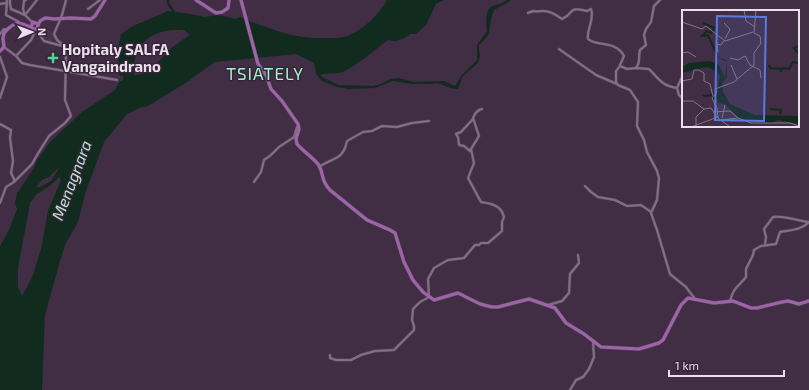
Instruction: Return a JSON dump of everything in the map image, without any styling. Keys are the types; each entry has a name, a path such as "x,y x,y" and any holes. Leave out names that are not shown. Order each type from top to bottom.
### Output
{"main road":[{"path":"0,51 4,48 3,35 18,22 36,30 41,20 45,18 91,19 101,8 105,0"},
{"path":"196,0 216,13 222,12 228,8 229,0"},
{"path":"242,1 260,67 266,75 271,89 282,101 298,124 299,129 296,139 297,144 319,167 322,178 330,190 367,220 395,233 404,262 413,280 429,297 434,300 450,294 458,293 480,304 498,307 527,299 555,308 564,322 584,334 601,347 639,349 659,343 665,338 673,319 688,298 714,303 730,301 737,302 751,308 788,301 799,304 809,301"},
{"path":"31,27 33,22 38,24"}],"street":[{"path":"10,0 11,9 25,15 33,22"},
{"path":"25,15 23,4 26,0"},
{"path":"25,15 37,0"},
{"path":"0,203 6,187 14,182 32,164 53,132 65,123 71,116 65,100 66,55 61,43 56,40 54,34 66,0"},
{"path":"88,9 98,0 101,8"},
{"path":"636,68 640,60 640,50 646,45 644,35 651,22 654,6 660,0"},
{"path":"0,4 6,2 6,15 18,22"},
{"path":"528,13 533,11 545,11 556,14 562,19 576,9 588,11 591,9 592,13 590,18 592,23 588,34 588,39 621,50 624,56 616,71 616,82 618,84"},
{"path":"0,34 4,29 7,30"},
{"path":"16,56 31,40 36,30 44,41 62,46"},
{"path":"4,48 16,56 22,63 117,80"},
{"path":"559,49 596,75 630,90 638,102 637,126 659,178 657,200 651,212"},
{"path":"0,57 7,76 0,98"},
{"path":"620,66 626,69 649,69 662,83 670,87 677,88"},
{"path":"682,77 677,88 679,95 682,98"},
{"path":"330,355 330,358 333,359 347,360 375,351 394,350 414,330 412,320 413,309 420,302 429,297 428,279 434,268 448,260 464,258 475,245 488,243 502,231 502,222 504,217 501,209 495,205 481,202 469,179 474,163 470,151 464,146 459,145 456,134 461,132 473,119 476,112 482,109"},
{"path":"470,151 474,142 479,136 473,119"},
{"path":"319,167 326,162 338,158 346,149 347,141 363,132 372,131 382,126 397,126 429,121"},
{"path":"0,124 11,130 10,140 14,182"},
{"path":"254,182 261,172 264,160 272,156 279,147 294,137 298,124"},
{"path":"585,186 598,197 615,200 627,206 641,205 651,212 670,274 686,287 695,299"},
{"path":"765,245 766,238 764,230 773,217 779,216 809,222"},
{"path":"730,301 732,292 746,277 746,269 754,250 765,245 776,244 780,232 806,226 809,222"},
{"path":"546,305 561,301 569,293 570,274 579,263 578,256"},
{"path":"570,390 576,380 585,375 589,369 594,357 592,349 593,342"}],"shaded area":[{"path":"38,25 51,31 54,36 52,42 44,41 36,30"}],"water":[{"name":"Menagnara","path":"387,0 444,0 436,4 426,25 416,34 410,34 397,41 388,40 349,69 340,73 323,74 321,75 322,77 339,85 373,86 390,79 399,78 414,82 444,81 455,86 462,75 477,60 477,45 487,31 486,18 489,9 504,2 505,4 494,10 487,37 479,45 480,56 478,63 463,76 458,89 437,83 412,84 393,81 375,88 348,89 337,87 322,81 316,74 314,63 296,54 215,62 187,82 148,106 139,108 126,115 104,142 85,194 78,222 65,245 60,261 45,315 42,390 0,390 0,246 9,230 17,209 15,203 17,193 34,168 37,160 51,141 82,112 115,90 119,82 122,81 124,77 119,75 117,53 121,34 133,26 168,11 204,17 219,15 235,19 240,17 283,33 316,38 339,38 350,35 361,29","holes":["175,30 184,30 190,35 174,46 151,69 134,75 136,56 144,42 157,34","60,166 51,181 38,188 37,186 42,180 49,177","59,177 61,180 48,211 41,249 33,275 22,296 18,287 18,268 30,203 37,194 51,185"]}],"waterway":[{"path":"168,0 168,4 174,13"},
{"path":"503,4 509,0"}],"place":[{"name":"Hopitaly SALFA Vangaindrano","path":"53,58"}],"district":[{"name":"TSIATELY","path":"265,73"}]}
